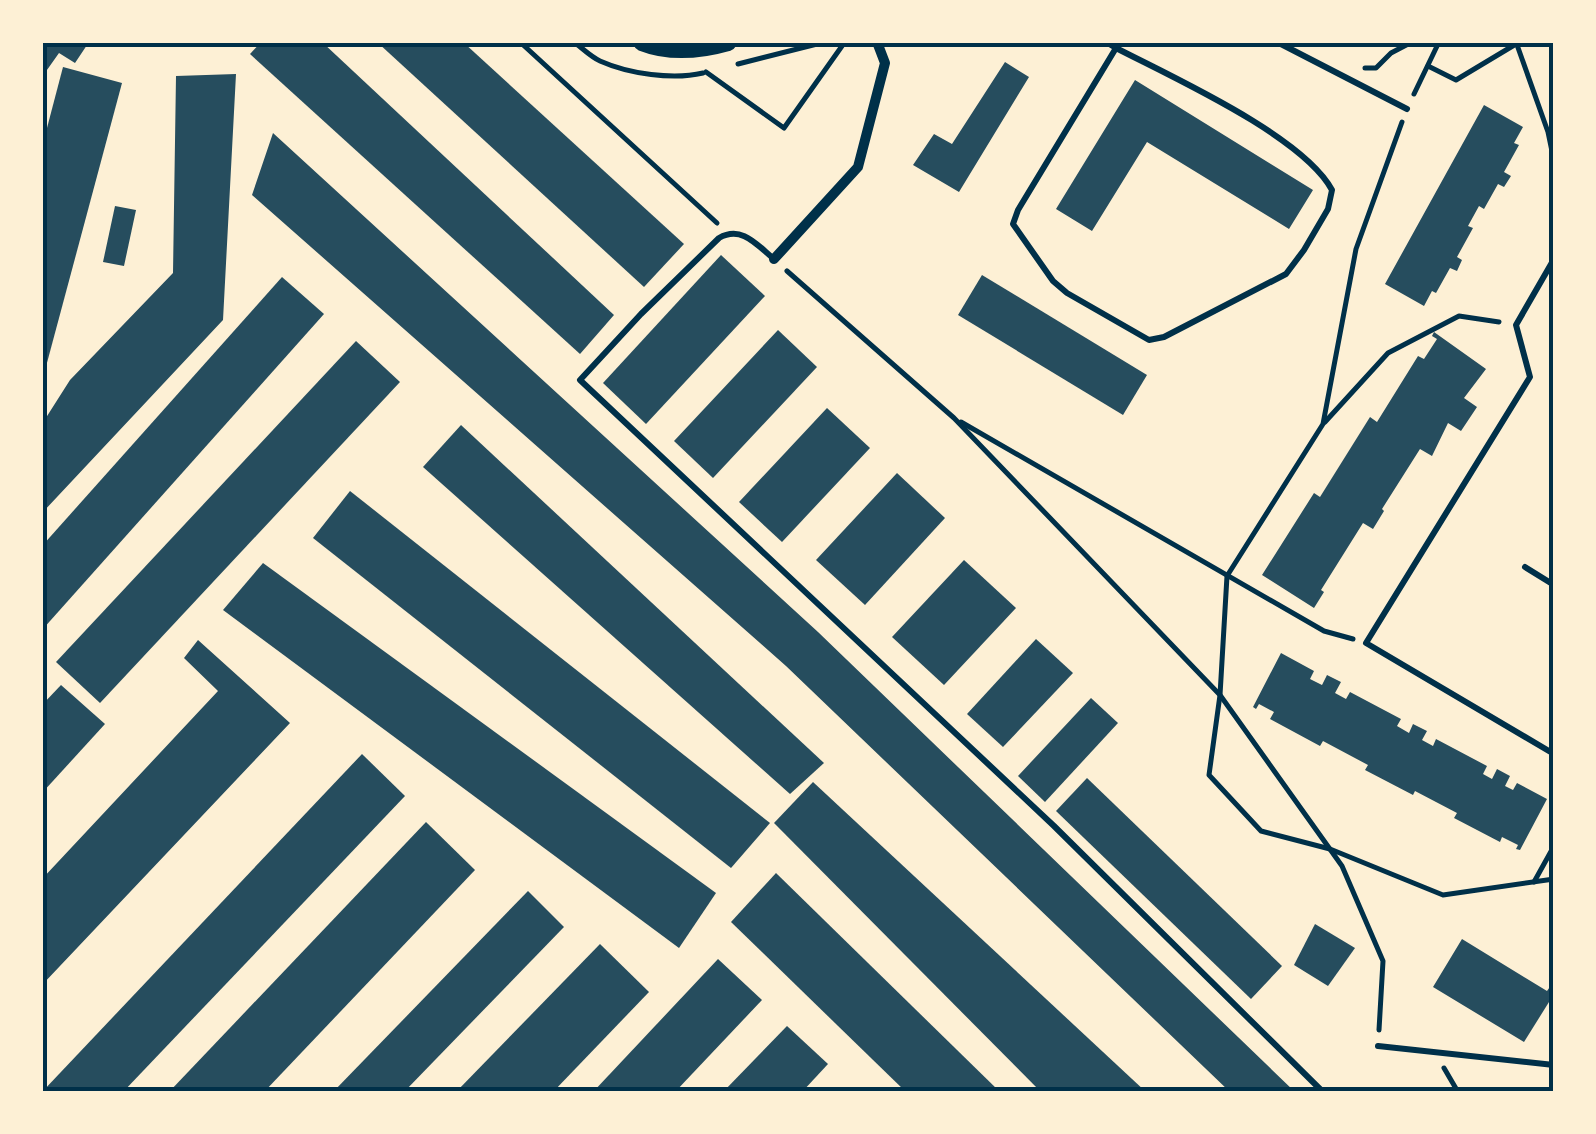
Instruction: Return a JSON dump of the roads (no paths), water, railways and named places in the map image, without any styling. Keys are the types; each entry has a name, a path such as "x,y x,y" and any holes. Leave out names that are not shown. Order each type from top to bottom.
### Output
{"main road":[{"path":"642,42 653,47 700,50 728,42"}],"street":[{"path":"774,259 858,168 885,63 878,42"}],"lane":[{"path":"1106,42 1219,101 1303,154 1322,172 1332,190 1328,208 1286,274 1164,337 1149,340 1066,293 1013,224 1116,48"},
{"path":"1277,42 1406,109"},
{"path":"774,259 748,237 728,233 641,314 580,380 1054,826 1322,1092"},
{"path":"1554,259 1516,325 1530,377 1366,643 1554,754"},
{"path":"1525,567 1554,585"},
{"path":"1378,1046 1554,1066"}]}
